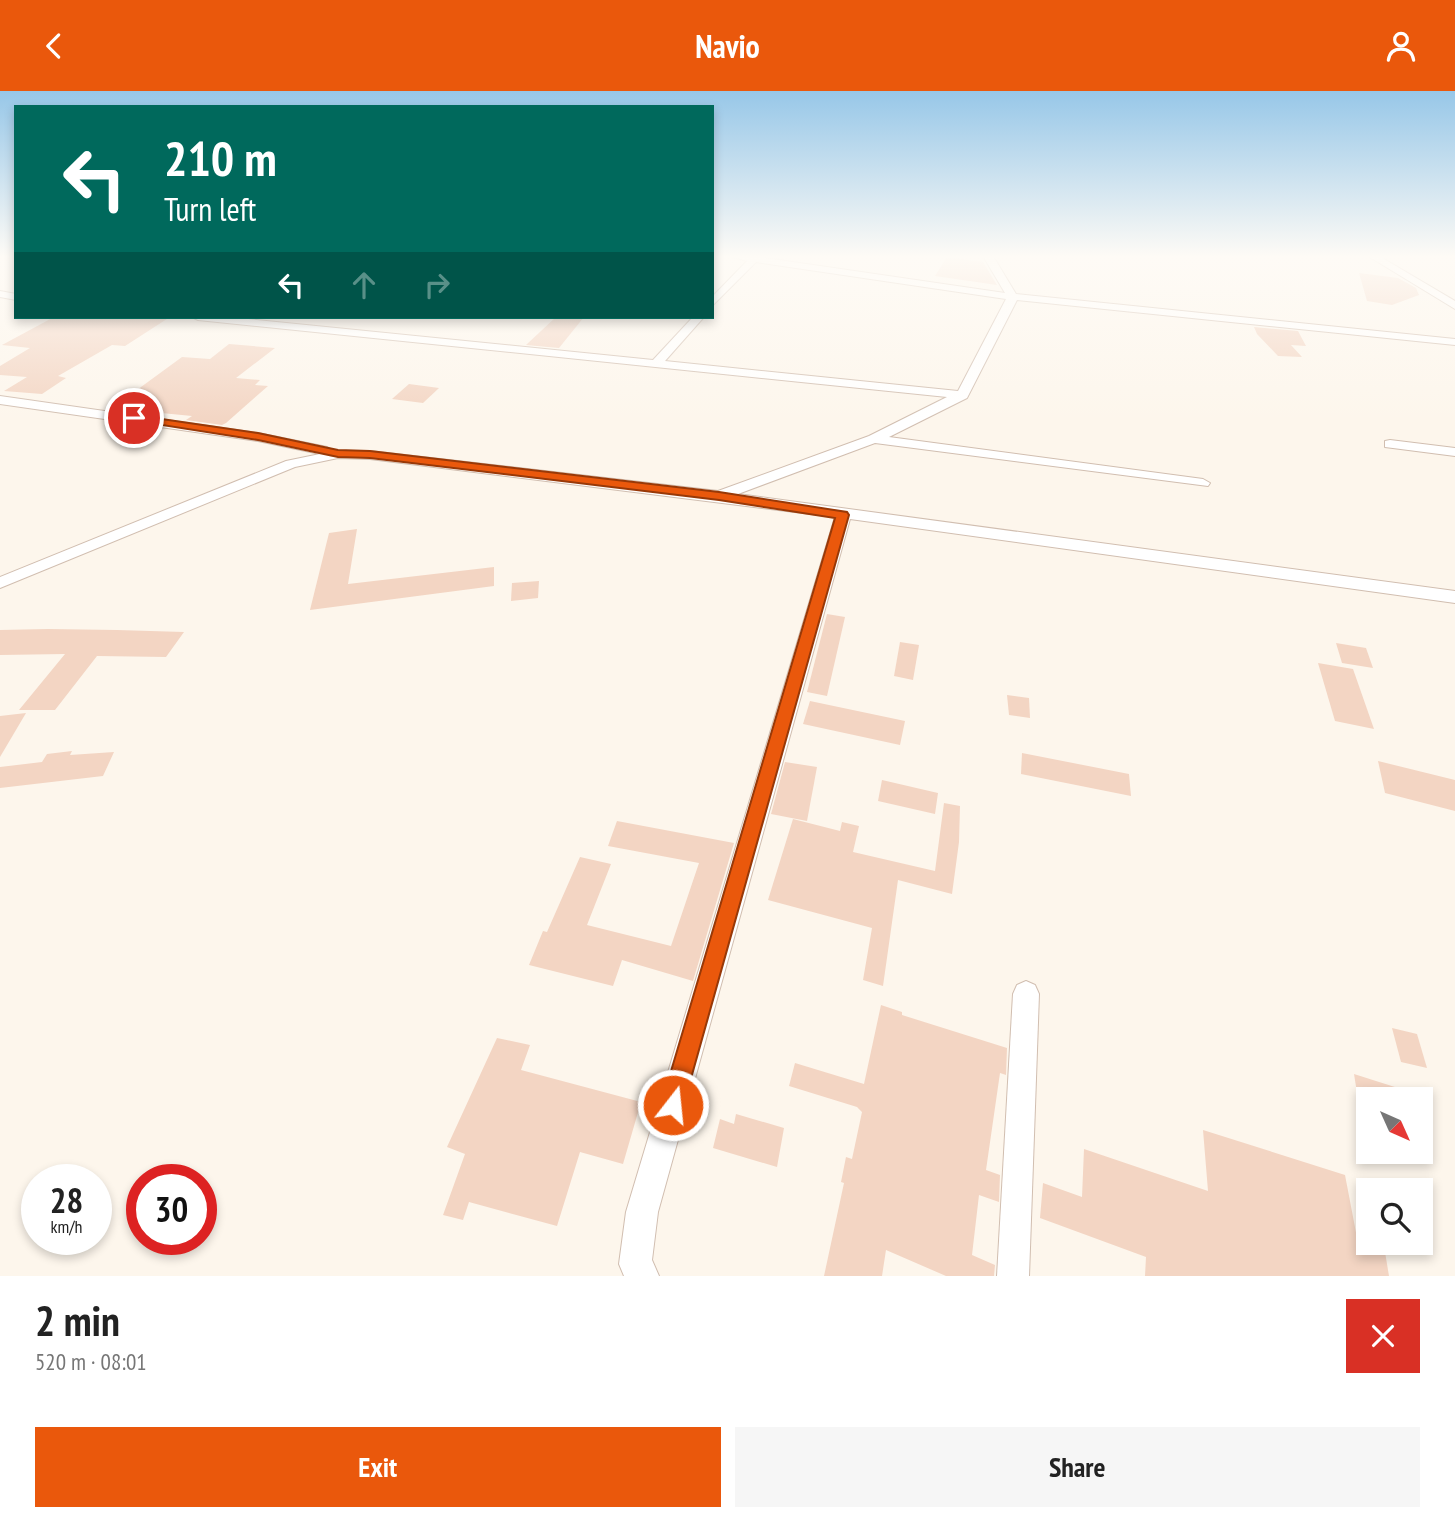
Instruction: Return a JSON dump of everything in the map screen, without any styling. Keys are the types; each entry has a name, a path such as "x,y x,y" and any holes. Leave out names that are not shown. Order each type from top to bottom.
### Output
{"street":[{"path":"719,496 874,439 962,395 1006,311"},
{"path":"1153,311 1455,342"},
{"path":"241,319 962,395"},
{"path":"657,362 697,319"},
{"path":"0,400 258,437 338,454 370,455 719,496 1455,597"},
{"path":"874,439 1203,483"},
{"path":"1390,445 1455,452"},
{"path":"0,583 291,464 338,454"},
{"path":"643,1276 635,1264 642,1213 843,515"},
{"path":"1013,1276 1026,994"}],"building":[{"path":"50,319 167,319 125,346 112,345 58,376 66,378 42,394 4,391 27,377 0,375 0,366 30,348 2,345"},
{"path":"554,319 582,319 559,348 526,345"},
{"path":"1254,327 1298,331 1306,346 1291,345 1302,357 1278,356 1257,334"},
{"path":"229,344 275,348 236,378 260,380 255,385 268,386 226,423 222,425 186,420 192,416 115,406 182,357 210,359"},
{"path":"409,384 439,388 423,403 392,399"},
{"path":"357,529 348,584 494,567 494,586 310,610 329,533"},
{"path":"539,581 538,598 511,601 512,583"},
{"path":"827,614 845,617 827,696 807,692"},
{"path":"0,630 184,632 166,657 97,656 55,710 19,710 65,654 0,655"},
{"path":"900,642 919,645 913,680 894,676"},
{"path":"1336,643 1366,648 1373,668 1342,663"},
{"path":"1318,663 1353,669 1374,729 1335,721"},
{"path":"1007,695 1029,698 1030,718 1009,715"},
{"path":"810,701 905,721 900,745 803,724"},
{"path":"26,713 0,757 0,716"},
{"path":"72,751 70,755 114,752 103,776 0,788 0,767 42,762 47,754"},
{"path":"1022,753 1129,774 1131,796 1021,774"},
{"path":"1378,761 1455,780 1455,811 1385,793"},
{"path":"785,762 817,767 807,821 771,814"},
{"path":"882,780 938,793 935,814 878,801"},
{"path":"944,803 960,806 959,842 952,894 898,880 883,986 863,980 872,928 768,900 793,819 840,831 842,822 859,826 853,852 935,871"},
{"path":"617,821 734,843 693,981 622,960 613,986 529,965 543,931 547,932 580,857 611,864 587,925 671,946 699,863 608,846"},
{"path":"881,1005 902,1012 902,1015 1007,1048 1006,1075 1000,1073 986,1170 1000,1175 999,1202 979,1195 972,1255 995,1265 994,1276 946,1276 886,1250 882,1276 824,1276 844,1183 841,1182 846,1157 852,1159 862,1112 857,1107 789,1086 795,1063 864,1084"},
{"path":"1392,1028 1417,1034 1427,1068 1401,1062"},
{"path":"497,1038 530,1045 521,1070 641,1102 623,1164 580,1152 557,1226 469,1202 463,1220 443,1215 465,1154 447,1147"},
{"path":"1354,1074 1395,1087 1356,1087"},
{"path":"736,1114 784,1128 777,1167 713,1148 720,1119 734,1124"},
{"path":"1203,1130 1345,1175 1356,1233 1356,1255 1386,1255 1389,1276 1145,1276 1146,1257 1040,1218 1043,1183 1082,1197 1084,1149 1208,1191"}],"route":[{"path":"134,418 258,437 338,454 370,455 719,496 843,515 673,1105"}]}
